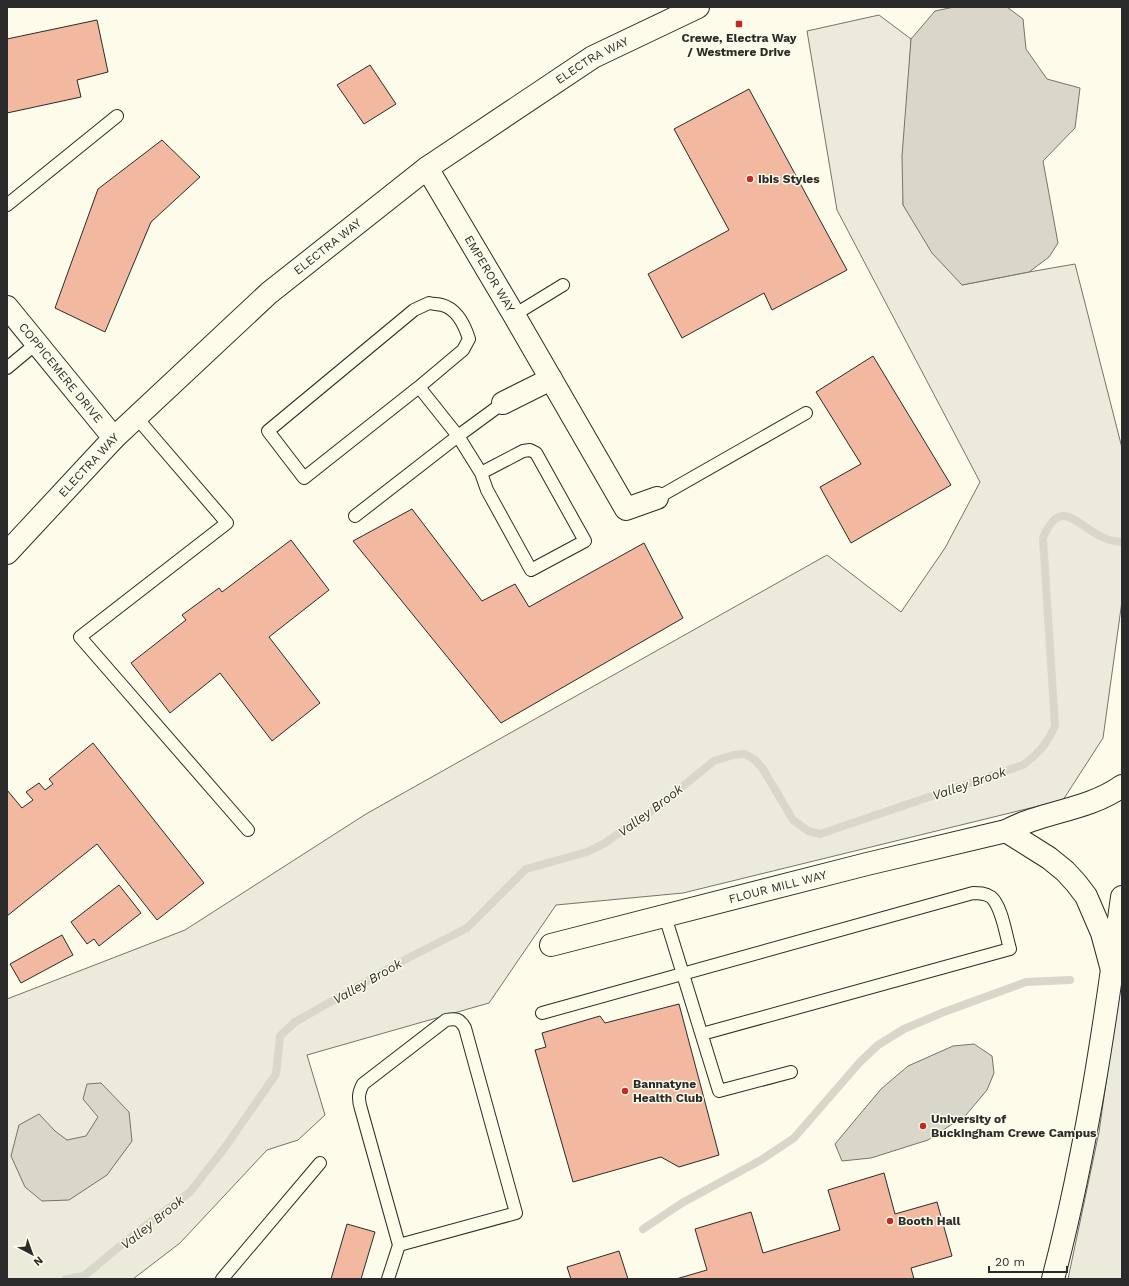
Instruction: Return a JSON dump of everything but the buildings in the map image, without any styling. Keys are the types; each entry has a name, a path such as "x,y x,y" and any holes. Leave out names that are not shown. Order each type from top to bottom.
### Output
{"street":[{"name":"ELECTRA WAY","path":"7,552 114,438 270,293 427,168 593,57 698,7"},
{"name":"EMPEROR WAY","path":"427,168 626,509 657,498"},
{"name":"COPPICEMERE DRIVE","path":"7,307 114,438"},
{"path":"503,403 551,379"},
{"name":"FLOUR MILL WAY","path":"551,945 867,864 1006,831 1022,823 1095,801 1122,786"},
{"path":"1006,831 1049,858 1064,871 1086,896 1102,933 1112,970"},
{"path":"1053,1279 1064,1236 1092,1104 1122,897"}],"lane":[{"path":"7,205 117,116"},
{"path":"514,315 563,285"},
{"path":"429,303 443,305 454,312 465,326 469,339 463,350 419,387 304,478 268,431 414,310 429,303"},
{"path":"7,368 37,343"},
{"path":"419,387 458,436 481,473 487,490 532,570 584,541 536,453 530,450 523,451 481,473"},
{"path":"355,516 503,403"},
{"path":"657,498 806,414"},
{"path":"136,417 227,523 80,637 248,830"},
{"path":"542,1013 973,893 983,893 991,897 998,906 1010,949 702,1034"},
{"path":"665,916 719,1091 791,1072"},
{"path":"388,1279 398,1245 358,1099 359,1092 363,1084 446,1020 455,1018 461,1021 465,1028 516,1213 398,1245"},
{"path":"222,1279 320,1163"}],"shaded area":[{"path":"954,7 1007,7 1023,19 1026,49 1047,79 1080,88 1075,128 1043,161 1058,243 1049,257 1029,272 962,285 932,253 903,205 902,156 911,39 935,11"},
{"path":"879,15 911,39 903,205 962,285 1075,264 1122,448 1122,601 1103,738 1063,800 683,893 556,905 489,1003 307,1055 325,1115 298,1140 267,1150 180,1243 133,1279 7,1279 7,999 185,930 366,814 827,555 901,612 945,548 980,482 837,210 807,31"},
{"path":"1122,971 1122,1279 1068,1279 1099,1132"},
{"path":"974,1044 992,1056 994,1073 987,1090 966,1115 928,1140 871,1158 842,1161 835,1144 881,1089 908,1066 953,1046"},
{"path":"101,1083 129,1112 132,1141 107,1175 69,1200 42,1201 25,1187 11,1156 19,1125 39,1114 55,1131 67,1140 86,1136 98,1117 83,1099 87,1084"}],"waterway":[{"name":"Valley Brook","path":"66,1279 84,1276 132,1236 190,1192 226,1146 276,1074 280,1036 295,1022 408,958 467,928 526,869 587,852 605,843 661,804 714,761 733,755 745,754 755,760 763,769 793,820 808,831 820,834 1023,765 1042,748 1055,726 1043,538 1050,525 1057,518 1064,516 1072,518 1097,535 1110,540 1122,542"},
{"path":"643,1229 682,1203 761,1160 794,1138 860,1062 878,1045 904,1029 944,1012 1026,982 1070,980"}],"place":[{"name":"Crewe, Electra Way / Westmere Drive","path":"739,24"},
{"name":"Ibis Styles","path":"750,179"},
{"name":"Bannatyne Health Club","path":"625,1091"},
{"name":"University of Buckingham Crewe Campus","path":"923,1126"},
{"name":"Booth Hall","path":"890,1221"}]}
